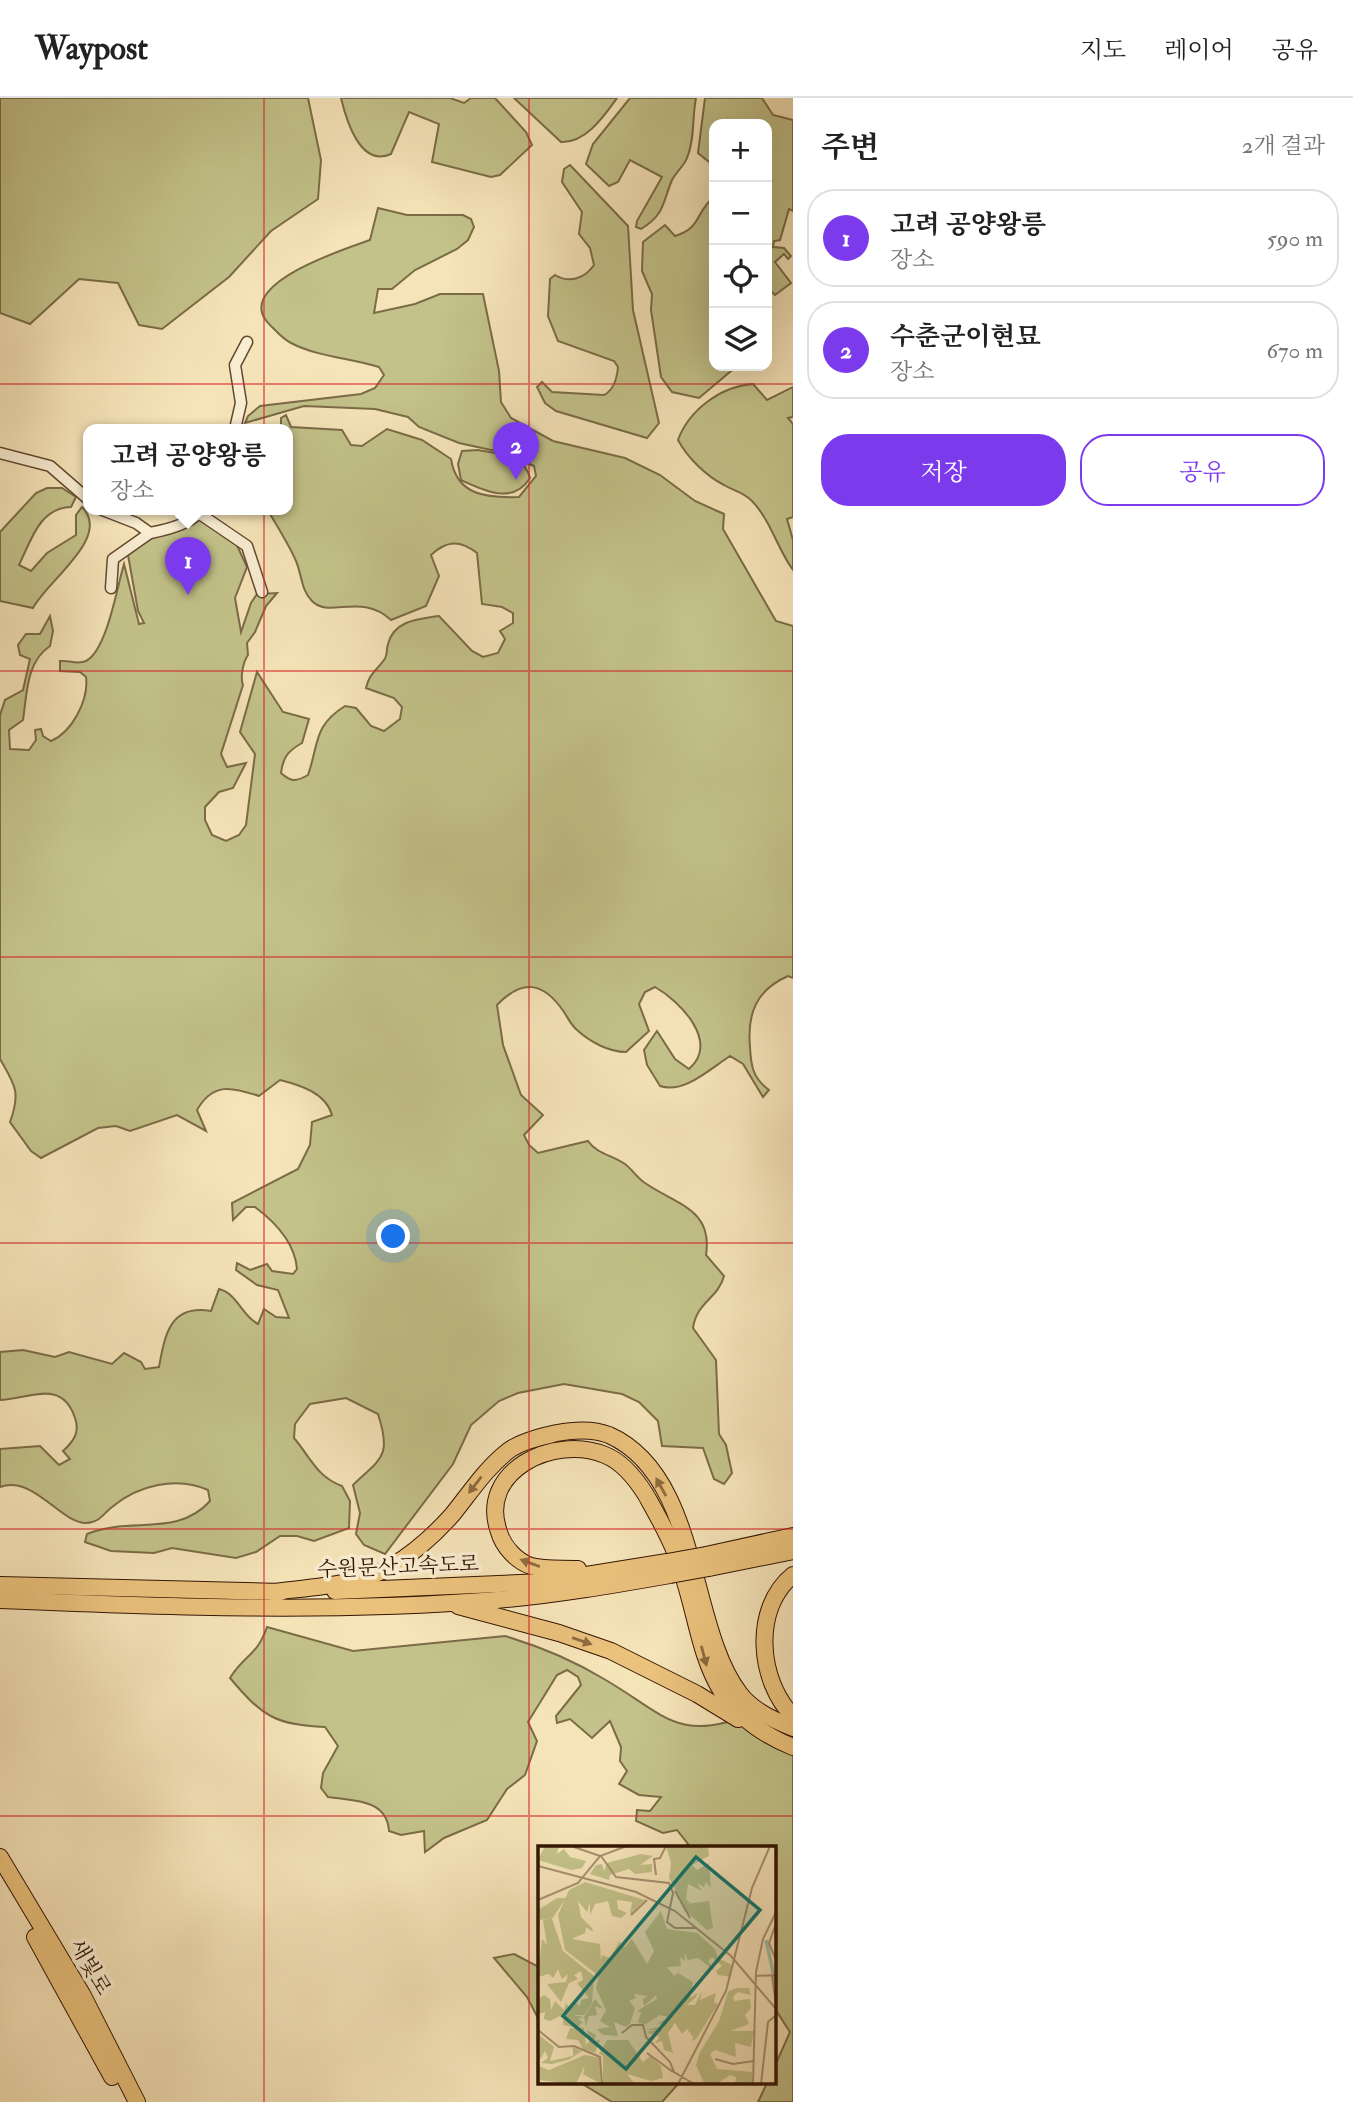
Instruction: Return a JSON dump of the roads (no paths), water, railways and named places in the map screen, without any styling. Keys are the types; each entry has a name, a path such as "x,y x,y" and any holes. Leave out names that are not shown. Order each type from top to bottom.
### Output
{"highway":[{"path":"273,1592 347,1582 389,1568 415,1551 451,1516 483,1475 509,1450 532,1440 573,1430 608,1434 635,1452 656,1478 677,1518 730,1679 752,1706 793,1728"},
{"path":"621,1570 530,1566 515,1557 502,1540 495,1520 496,1497 507,1475 528,1458 576,1449 606,1455 635,1477 675,1552 707,1668 723,1696 760,1729"},
{"name":"수원문산고속도로","path":"707,1562 793,1536"},
{"name":"수원문산고속도로","path":"0,1600 264,1606 446,1603 581,1590 668,1569 793,1550"},
{"name":"수원문산고속도로","path":"0,1585 273,1592 377,1591 543,1582 621,1570 668,1569"},
{"path":"793,1575 783,1583 773,1600 766,1617 764,1638 766,1660 779,1699 793,1716"},
{"path":"446,1603 559,1633 611,1651 793,1747"},
{"name":"새빛로","path":"0,1857 82,1994 137,2102"},
{"name":"새빛로","path":"0,1878 68,1993 125,2102"}],"street":[{"path":"236,424 241,403 235,365 247,342"},
{"path":"0,453 50,466 83,495"},
{"path":"119,515 150,533"},
{"path":"111,588 113,559 150,533 194,515"},
{"path":"205,515 247,546 262,592"}],"place":[{"name":"수춘군이현묘","path":"516,480"},
{"name":"고려 공양왕릉","path":"188,595"}]}
